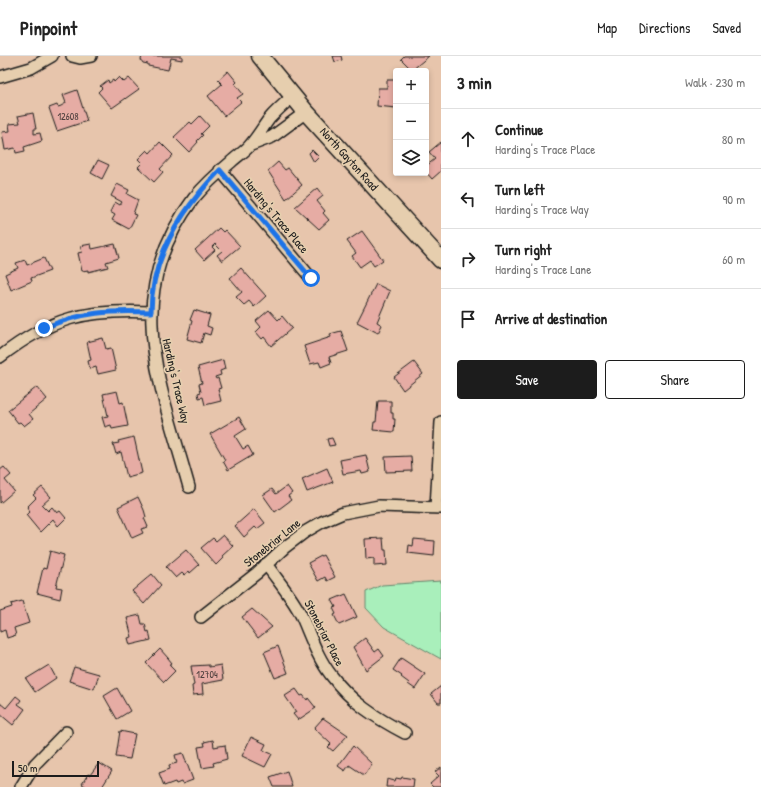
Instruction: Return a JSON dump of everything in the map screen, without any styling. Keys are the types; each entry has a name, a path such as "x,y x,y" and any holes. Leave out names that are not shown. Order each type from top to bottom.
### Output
{"street":[{"path":"0,77 31,68 52,56"},
{"path":"72,56 80,58 91,56"},
{"name":"North Gayton Road","path":"260,56 306,112 441,260"},
{"name":"Harding's Trace Way","path":"189,487 158,370 151,326 151,312 158,268 171,234 194,199 220,170 251,145 270,118 293,96"},
{"name":"Harding's Trace Way","path":"251,145 272,137 306,112"},
{"name":"Harding's Trace Place","path":"220,170 311,278"},
{"path":"0,357 18,343 44,328 71,318 103,312 151,312"},
{"path":"438,508 441,422"},
{"name":"Stonebriar Lane","path":"201,617 305,532 343,513 379,506 438,508"},
{"name":"Stonebriar Place","path":"266,564 297,609 317,653 330,675 361,707 382,721 405,733"},
{"path":"21,787 35,764 66,732"}],"green space":[{"path":"441,581 441,659 384,627 366,608 366,592 382,585"}],"building":[{"path":"142,56 182,56 182,60 171,58 168,70 148,66 148,64 143,63 141,60"},
{"path":"333,56 341,56 342,60 335,62"},
{"path":"404,56 429,56 414,68 410,68 401,59"},
{"path":"228,71 237,82 235,84 243,94 237,98 241,102 224,116 208,96 222,84 218,80"},
{"path":"119,77 124,82 129,78 139,89 112,108 98,92 102,88 100,86 108,80 109,83 113,80 114,82"},
{"path":"387,80 393,80 393,108 377,106 378,88 387,88"},
{"path":"77,90 87,121 57,131 49,108 57,105 58,107 66,103 63,95"},
{"path":"33,113 36,129 34,129 34,134 40,133 42,141 24,147 25,151 16,153 15,148 5,150 2,132 10,131 9,124 20,123 18,116"},
{"path":"200,116 209,126 201,134 203,135 189,152 174,137 190,122 192,124"},
{"path":"160,142 173,155 160,169 163,172 154,182 138,167 142,163 138,159 147,150 150,153"},
{"path":"441,142 441,171 432,179 429,176 429,164 435,159 429,152"},
{"path":"312,150 319,157 314,162 309,153"},
{"path":"98,160 109,165 102,179 91,173"},
{"path":"278,162 285,170 288,168 302,185 286,199 268,171"},
{"path":"117,184 129,190 127,194 138,200 133,214 136,215 129,229 112,220 115,215 110,212 115,202 120,205 122,202 111,196"},
{"path":"317,188 323,196 317,201 325,211 323,213 329,220 319,229 295,207"},
{"path":"219,228 223,232 225,230 240,246 222,261 217,255 222,251 215,244 212,247 215,250 204,260 195,250"},
{"path":"362,231 383,260 374,266 370,260 360,267 352,256 356,253 347,241"},
{"path":"91,244 92,249 115,244 119,258 106,262 108,267 88,272 88,270 82,271 78,253 82,252 80,246"},
{"path":"44,258 50,271 31,278 32,281 11,290 5,274 18,268 16,263 25,260 27,265"},
{"path":"241,268 266,296 254,307 249,301 244,305 236,297 242,292 230,278"},
{"path":"376,284 390,291 377,322 382,325 378,333 357,322"},
{"path":"194,310 210,315 207,326 212,328 210,335 204,333 201,343 187,339 192,321 190,320"},
{"path":"269,310 278,320 282,316 292,328 271,346 264,337 262,339 256,332 261,327 256,321"},
{"path":"341,331 348,351 329,357 331,363 321,367 319,362 310,364 304,346 331,337 330,334"},
{"path":"103,338 106,349 111,348 116,370 98,374 96,367 90,369 88,361 91,360 87,342"},
{"path":"223,360 225,369 220,371 221,375 215,377 216,379 218,378 221,388 218,389 221,401 205,405 203,397 199,398 198,393 201,392 199,384 202,383 198,367"},
{"path":"414,362 423,374 403,390 394,377"},
{"path":"37,387 47,399 29,414 33,419 24,426 20,422 18,423 8,410"},
{"path":"117,391 120,403 123,402 128,426 112,429 111,425 105,427 102,417 108,416 103,394"},
{"path":"378,401 391,401 391,413 393,413 393,419 395,419 394,432 373,430 374,422 376,422"},
{"path":"239,417 246,429 235,436 243,449 248,446 253,455 228,470 223,461 225,460 210,434"},
{"path":"134,437 142,473 127,477 121,452 116,454 113,444 119,443 118,441"},
{"path":"332,438 335,445 329,446 327,439"},
{"path":"366,455 370,472 362,474 361,471 343,474 340,460"},
{"path":"411,456 412,471 386,472 385,457"},
{"path":"4,467 11,475 5,480 14,491 0,503 0,470"},
{"path":"327,468 333,482 307,492 302,479"},
{"path":"287,486 292,493 288,496 291,500 275,512 263,495 272,489 276,494"},
{"path":"42,487 51,497 42,505 48,511 52,507 57,513 60,511 66,518 58,526 53,519 40,532 26,515 30,511 27,507 36,498 33,495"},
{"path":"138,497 144,510 146,517 144,518 148,527 141,529 143,533 132,538 118,507"},
{"path":"254,509 265,523 257,529 255,527 244,537 235,526"},
{"path":"223,535 233,546 222,556 223,558 216,565 201,548 213,538 216,541"},
{"path":"383,538 384,550 386,550 387,565 374,566 374,558 366,559 365,539"},
{"path":"414,539 435,541 434,556 408,553 409,545 413,546"},
{"path":"186,550 199,565 190,573 189,571 184,575 182,573 176,578 166,567"},
{"path":"50,551 64,555 56,587 62,588 60,599 37,593 43,568 46,569"},
{"path":"323,555 335,577 327,581 325,577 318,581 308,563"},
{"path":"152,574 161,585 144,604 132,591"},
{"path":"346,594 357,617 339,625 334,615 336,614 333,608 336,607 332,600"},
{"path":"22,601 29,623 14,628 16,635 7,638 5,630 0,632 0,611 12,607 11,604"},
{"path":"252,609 272,627 258,638 242,617"},
{"path":"140,615 142,624 145,624 147,632 149,631 151,640 130,645 128,638 132,637 127,618"},
{"path":"365,638 375,652 379,649 384,656 366,670 353,647"},
{"path":"278,646 288,673 275,678 264,652"},
{"path":"160,649 172,663 169,665 175,671 164,682 146,663"},
{"path":"401,658 425,674 415,689 401,677 402,676 393,670"},
{"path":"49,665 56,678 35,692 26,679"},
{"path":"209,665 209,667 221,665 223,680 202,684 203,694 193,695 192,686 194,685 191,666"},
{"path":"74,667 99,674 94,689 69,681"},
{"path":"441,686 441,703 438,703 431,694"},
{"path":"117,688 130,711 117,719 104,696"},
{"path":"296,689 301,696 303,695 307,700 308,698 316,708 298,720 293,714 296,712 285,696"},
{"path":"16,696 21,700 18,704 25,709 13,725 0,714 0,703 6,708"},
{"path":"323,718 348,735 333,751 328,747 331,744 314,728"},
{"path":"120,731 135,734 130,759 116,757"},
{"path":"251,737 266,744 263,750 272,754 265,767 242,756"},
{"path":"213,740 214,747 225,745 227,759 213,763 214,766 202,768 198,747 205,746 204,742"},
{"path":"353,746 372,764 364,775 349,765 345,771 338,766"},
{"path":"183,753 193,780 182,784 181,782 176,784 175,782 164,786 159,773 170,769 169,765 177,763 175,755"},
{"path":"99,763 112,771 102,787 87,787 82,784 88,774 90,775"},
{"path":"441,767 441,787 433,787 430,784 439,776 435,772"},
{"path":"287,771 292,787 274,787 270,777"},
{"path":"402,777 414,779 413,787 386,787 387,779 395,781 396,778 401,779"}],"route":[{"path":"44,328 59,321 86,314 121,311 151,312 154,285 158,268 171,234 194,199 220,170 311,278"}]}
